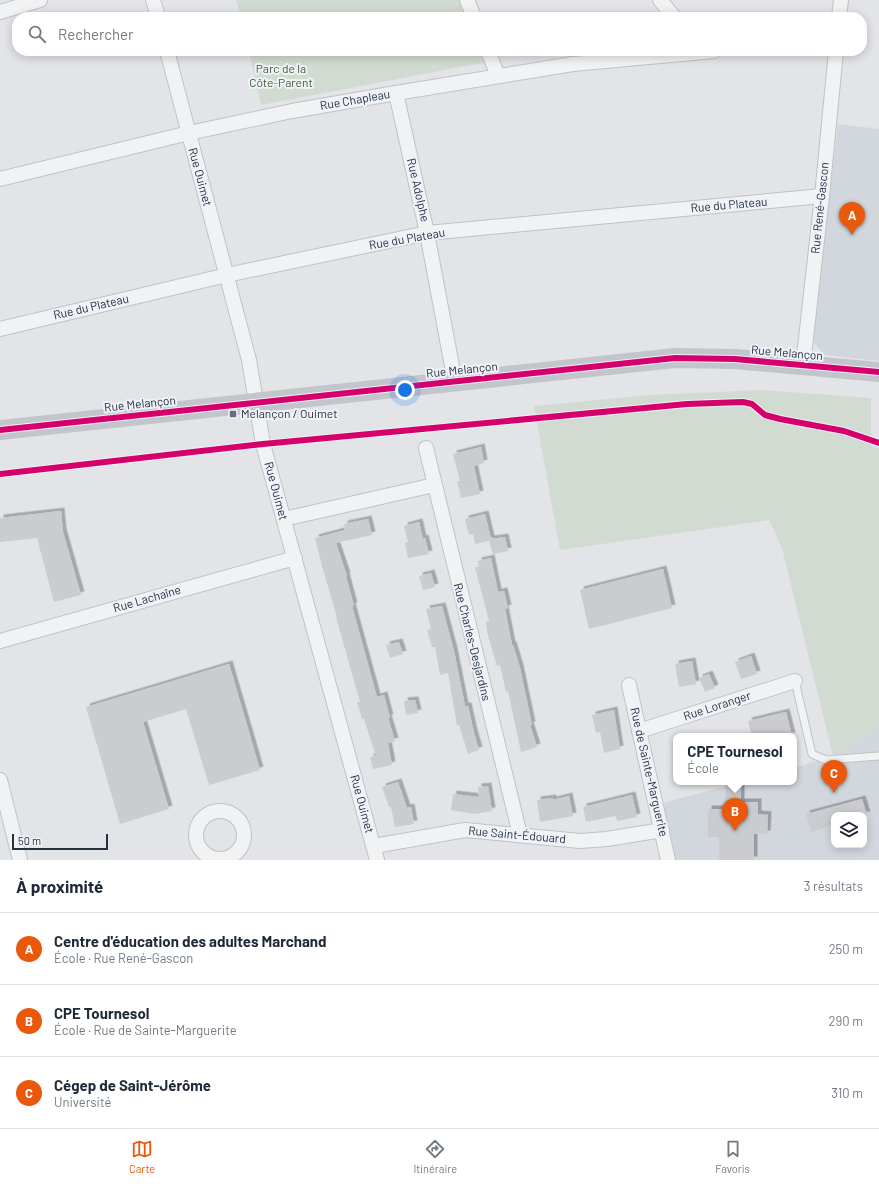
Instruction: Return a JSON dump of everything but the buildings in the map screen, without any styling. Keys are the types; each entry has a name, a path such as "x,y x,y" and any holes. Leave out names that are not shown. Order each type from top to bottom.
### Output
{"street":[{"path":"0,12 40,0"},
{"path":"153,0 157,12"},
{"path":"467,0 472,12"},
{"path":"660,0 670,12"},
{"path":"840,12 841,0"},
{"name":"Rue Ouimet","path":"168,56 249,360 263,444 377,860"},
{"path":"490,56 498,76"},
{"name":"Rue Chapleau","path":"0,179 189,132 292,111 572,64 656,56"},
{"name":"Rue René-Gascon","path":"803,365 822,196 836,56"},
{"name":"Rue Adolphe","path":"396,93 427,233 455,382"},
{"name":"Rue du Plateau","path":"0,329 227,276 427,233 822,196"},
{"name":"Rue Melançon","path":"0,430 675,358 735,359 879,372"},
{"name":"Rue Charles-Desjardins","path":"426,448 520,835"},
{"path":"284,519 434,485"},
{"name":"Rue Lachaîne","path":"0,641 294,558"},
{"name":"Rue Loranger","path":"639,731 795,681"},
{"name":"Rue de Sainte-Marguerite","path":"629,685 668,860"},
{"path":"0,780 20,860"},
{"name":"Rue Saint-Édouard","path":"374,846 465,830 580,840 607,839 662,830"}],"lane":[{"path":"795,681 812,754 826,760 879,756"}],"shaded area":[{"path":"838,124 879,129 879,361 824,355 813,341"},
{"path":"879,726 879,860 675,860 662,803 731,785 797,785 797,767 833,756"}],"green space":[{"path":"236,0 467,0 472,12 240,12"},
{"name":"Parc de la Côte-Parent","path":"250,56 490,56 492,61 261,105"},
{"path":"762,390 871,398 871,445 879,449 879,726 833,756 782,548 769,520 560,550 534,406 650,395"}],"cycle path":[{"path":"0,430 675,358 735,359 879,372"},
{"path":"0,474 263,444 687,404 743,402 752,404 765,415 844,431 879,443"}],"place":[{"name":"Centre d'éducation des adultes Marchand","path":"852,235"},
{"name":"Melançon / Ouimet","path":"233,414"},
{"name":"Cégep de Saint-Jérôme","path":"834,793"},
{"name":"CPE Tournesol","path":"735,831"}]}
